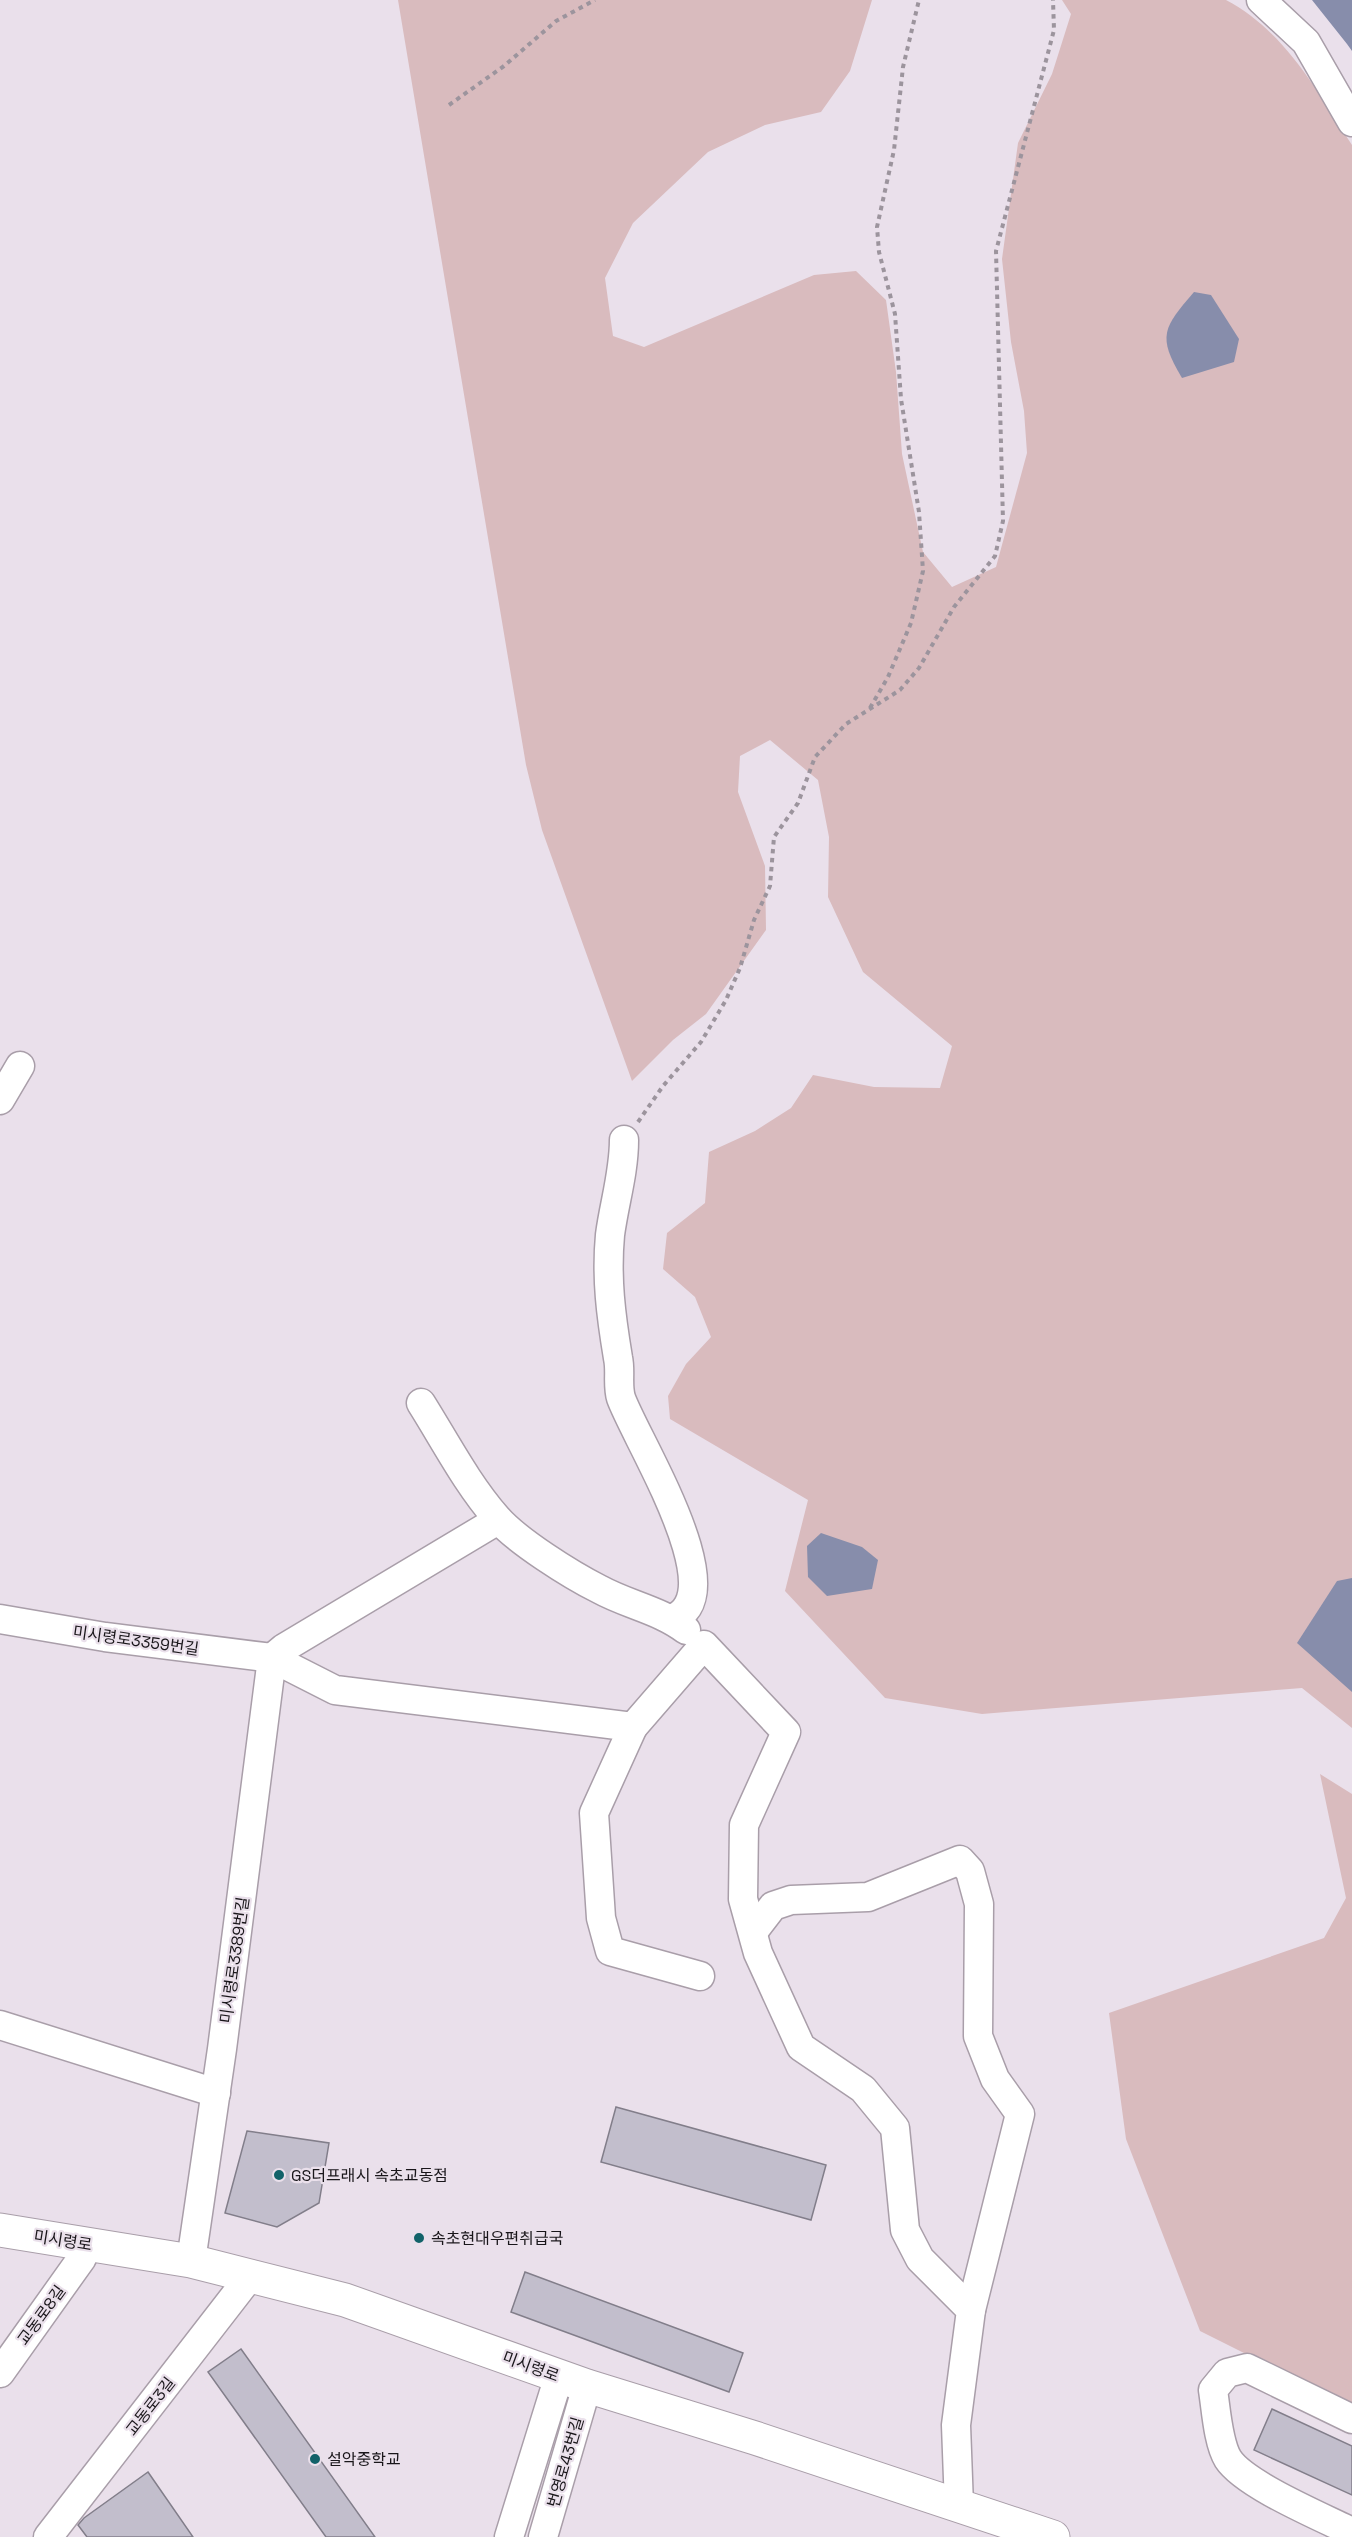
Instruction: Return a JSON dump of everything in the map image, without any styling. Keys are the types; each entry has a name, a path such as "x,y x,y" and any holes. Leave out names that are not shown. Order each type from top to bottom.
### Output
{"main road":[{"name":"미시령로","path":"0,2230 191,2261 251,2274 345,2300 573,2381 1053,2537"}],"street":[{"path":"1261,0 1306,42 1352,123"},
{"path":"0,1100 20,1066"},
{"path":"624,1140 607,1282 619,1360 621,1397 660,1479 691,1557 695,1592 689,1608 681,1616 671,1619"},
{"path":"421,1402 473,1486 498,1520 534,1548 599,1590 671,1619 704,1645 786,1732 744,1825 743,1899 758,1953 801,2047 863,2089 895,2128 905,2230 920,2259 971,2310"},
{"path":"498,1520 284,1648 273,1658 335,1690 633,1727"},
{"name":"미시령로3359번길","path":"0,1619 105,1637 273,1658"},
{"path":"700,1976 610,1951 601,1918 594,1813 633,1727 704,1645"},
{"name":"미시령로3389번길","path":"191,2261 216,2093 273,1658"},
{"path":"753,1932 773,1906 791,1900 868,1898 960,1860 970,1871 979,1904 978,2036 995,2079 1020,2114 971,2310 956,2425 959,2506"},
{"path":"0,2025 216,2093"},
{"name":"교동로8길","path":"0,2373 82,2258"},
{"name":"교동로3길","path":"48,2537 251,2274"},
{"path":"1352,2419 1247,2368 1227,2373 1213,2390 1218,2422 1228,2458 1250,2479 1352,2532"},
{"path":"509,2537 573,2381"},
{"name":"번영로43번길","path":"543,2537 573,2381"}],"path":[{"path":"449,105 504,66 556,21 595,0"},
{"path":"870,708 888,677 911,623 923,571 919,512 901,399 895,314 879,252 877,227 894,150 903,67 919,0"},
{"path":"624,1140 663,1086 701,1042 726,1000 740,968 754,920 770,886 774,837 798,803 815,757 846,724 900,690 919,668 954,607 995,556 1004,520 996,251 1054,30 1053,0"}],"shaded area":[{"path":"398,0 872,0 850,71 821,112 765,125 708,152 633,223 605,278 613,336 644,347 814,275 856,271 886,300 896,372 902,454 923,552 952,587 996,567 1027,453 1024,411 1011,342 1002,259 1018,143 1052,74 1071,14 1062,0 1226,0 1266,28 1283,45 1352,145 1352,1728 1302,1688 982,1714 885,1698 785,1591 808,1500 670,1419 668,1396 686,1364 711,1337 695,1297 663,1269 667,1233 705,1203 709,1152 755,1131 791,1108 813,1075 874,1087 940,1088 952,1046 863,972 828,897 829,837 818,780 770,740 740,756 738,792 765,866 766,930 706,1014 673,1040 632,1081 542,830 526,765"},
{"path":"1320,1774 1352,1794 1352,2407 1200,2331 1126,2139 1109,2013 1324,1938 1346,1898"}],"water":[{"path":"1312,0 1352,0 1352,51 1347,44"},
{"path":"1194,292 1211,295 1239,339 1234,362 1182,378 1169,352 1167,333 1170,324"},
{"path":"821,1533 862,1547 878,1560 872,1589 827,1596 808,1577 807,1546"},
{"path":"1352,1578 1352,1692 1297,1643 1337,1581"}],"building":[{"path":"616,2107 826,2165 811,2220 601,2162"},
{"path":"247,2131 329,2143 319,2203 277,2227 225,2213"},
{"path":"525,2272 743,2353 729,2392 511,2312"},
{"path":"241,2349 375,2537 326,2537 208,2372"},
{"path":"1272,2409 1352,2446 1352,2495 1254,2450"},
{"path":"148,2472 193,2537 87,2537 78,2525 84,2518"}],"place":[{"name":"GS더프래시 속초교동점","path":"279,2175"},
{"name":"속초현대우편취급국","path":"419,2238"},
{"name":"설악중학교","path":"315,2459"}]}
